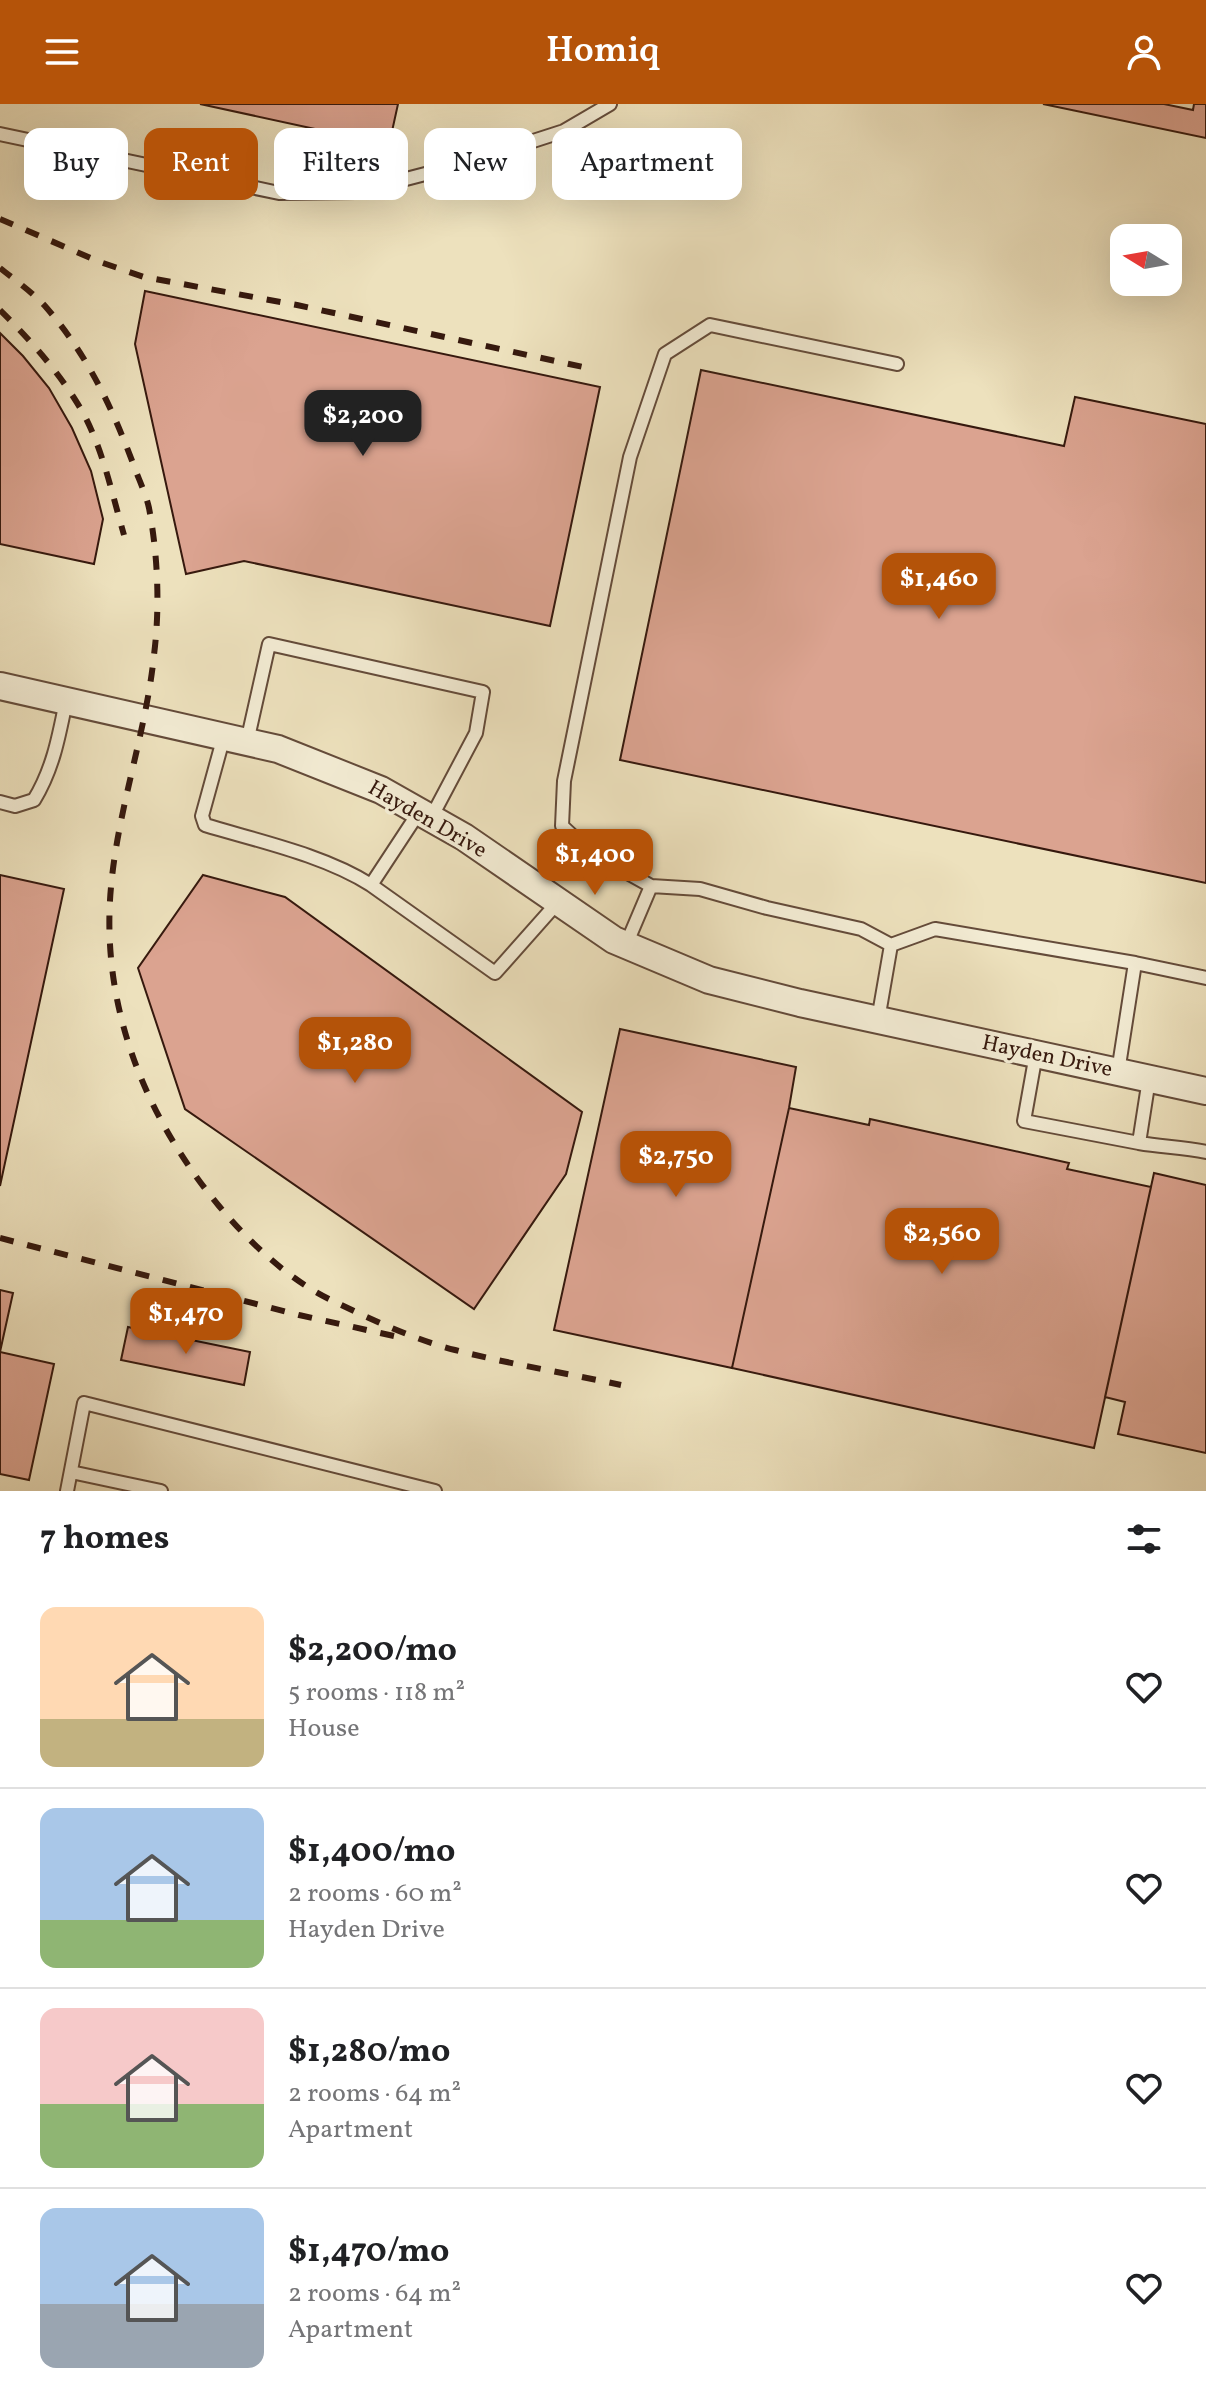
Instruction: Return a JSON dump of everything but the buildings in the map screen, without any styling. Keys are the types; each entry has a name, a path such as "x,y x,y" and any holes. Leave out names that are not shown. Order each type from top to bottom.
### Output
{"street":[{"name":"Hayden Drive","path":"0,686 278,749 366,784 464,837 614,940 709,980 1206,1091"}],"lane":[{"path":"0,134 279,193 356,192 456,166 564,131 610,104"},
{"path":"897,364 710,325 665,354 630,457 564,781 562,826 590,852 651,886 700,889 861,929 891,945 935,929 1206,978"},
{"path":"371,885 425,815 476,733 483,692 269,644 236,739 202,816 205,825 356,876 495,973 558,902"},
{"path":"0,802 15,806 34,800 47,779 56,751 66,700"},
{"path":"626,945 651,886"},
{"path":"878,1020 891,945"},
{"path":"1118,1072 1135,963"},
{"path":"1036,1054 1024,1121 1168,1149 1190,1148 1206,1152"},
{"path":"1139,1143 1149,1079"},
{"path":"67,1491 84,1403 435,1491"},
{"path":"71,1472 161,1491"}],"railway":[{"path":"0,219 100,262 144,277 297,305 583,367"},
{"path":"0,268 45,306 86,362 117,423 149,508 157,582 156,637 145,713 115,858 109,931 113,974 133,1057 169,1135 219,1206 244,1233 285,1271 331,1300 439,1345 496,1360 621,1385"},
{"path":"0,310 44,358 82,411 101,456 124,535"},
{"path":"0,1238 299,1315 394,1336"}]}
